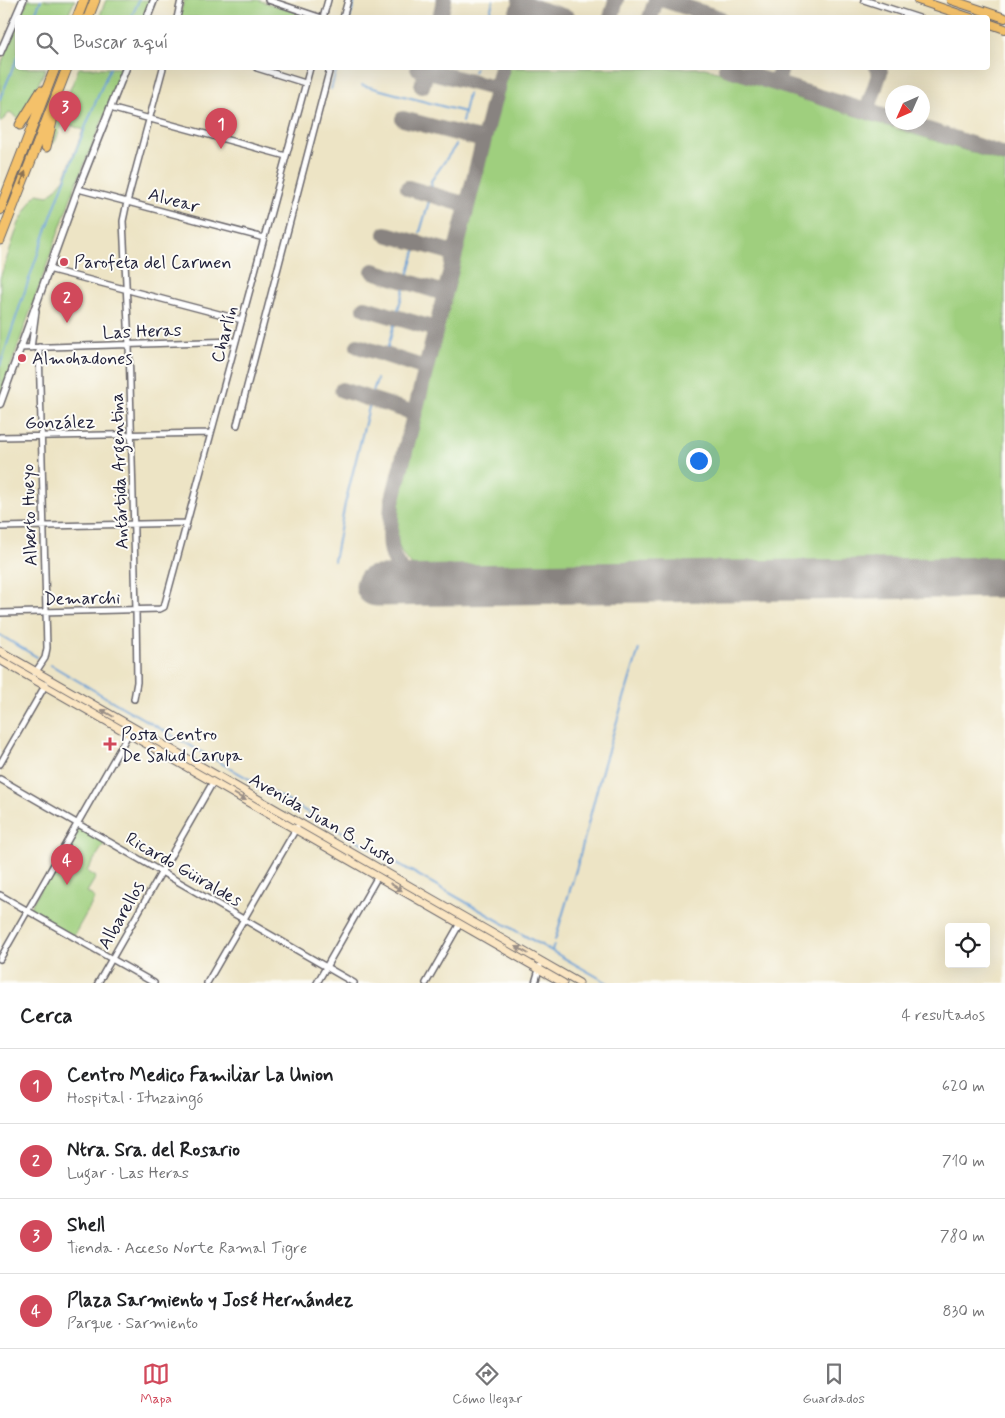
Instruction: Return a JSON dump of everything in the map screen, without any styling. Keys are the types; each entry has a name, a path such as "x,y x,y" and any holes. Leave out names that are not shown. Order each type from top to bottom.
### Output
{"highway":[{"path":"78,15 84,0"},
{"path":"89,15 95,0"},
{"path":"20,125 54,70"},
{"path":"0,210 54,70"},
{"path":"0,240 66,70"},
{"path":"46,147 61,81"},
{"path":"0,204 6,176"},
{"path":"0,249 18,206"}],"main road":[{"path":"918,0 955,15"},
{"path":"951,0 1005,18"},
{"path":"990,24 1005,29"},
{"name":"Avenida Juan B. Justo","path":"0,651 34,675"},
{"name":"Avenida Juan B. Justo","path":"0,660 47,682 298,826 579,983"},
{"name":"Avenida Juan B. Justo","path":"47,682 129,734 213,782 298,826 459,924 563,983"}],"street":[{"path":"17,15 24,0"},
{"path":"148,15 154,0"},
{"path":"178,15 182,0"},
{"path":"268,0 314,15"},
{"path":"324,15 328,0"},
{"path":"344,15 348,0"},
{"path":"864,0 910,15"},
{"path":"0,53 15,20"},
{"path":"0,404 48,269 125,70"},
{"name":"Antártida Argentina","path":"134,699 137,682 136,610 123,221 162,70"},
{"path":"264,70 306,82"},
{"name":"Charlín","path":"164,607 309,70"},
{"path":"237,425 329,70"},
{"path":"110,108 286,156"},
{"name":"Alvear","path":"78,189 264,238"},
{"path":"48,269 242,320"},
{"path":"31,348 37,300"},
{"name":"Las Heras","path":"19,348 236,341"},
{"name":"Alberto Hueyo","path":"34,675 46,654 39,348"},
{"name":"González","path":"0,437 211,433"},
{"path":"0,527 186,523"},
{"name":"Demarchi","path":"0,613 136,610 160,609 164,607"},
{"path":"0,764 47,682"},
{"path":"0,959 129,734"},
{"name":"Ricardo Güiraldes","path":"0,779 354,983"},
{"name":"Albarellos","path":"98,983 213,782"},
{"path":"207,983 298,826"},
{"path":"316,983 378,876"},
{"path":"0,895 154,983"},
{"path":"426,983 459,924"},
{"path":"535,983 541,961"}],"green space":[{"path":"28,0 75,0 68,15 21,15"},
{"path":"106,0 151,0 145,15 100,15"},
{"path":"184,0 258,0 305,15 180,15"},
{"path":"15,30 15,70 45,70 20,120 10,112 0,123 0,67"},
{"path":"78,70 123,70 74,189 0,396 0,278 19,223 37,194 49,196 64,179 83,130 63,122 55,142 51,144 62,109"},
{"path":"508,70 711,70 885,125 885,130 901,130 1005,163 1005,563 424,571 413,566 405,558 400,548 397,537 397,513 400,490"},
{"path":"77,823 106,841 87,871 96,877 87,892 95,898 73,937 28,911"}],"waterway":[{"path":"34,15 41,0"},
{"path":"132,15 139,0"},
{"path":"351,15 355,0"},
{"path":"490,15 493,0"},
{"path":"0,99 15,63"},
{"path":"0,366 52,215 109,70"},
{"path":"331,89 336,70"},
{"path":"362,85 464,112"},
{"path":"462,122 468,94"},
{"path":"432,189 431,181 456,145"},
{"path":"420,232 430,198"},
{"path":"408,276 415,251"},
{"path":"397,313 405,285"},
{"path":"387,350 395,321"},
{"path":"372,395 377,379"},
{"path":"334,561 345,504 369,407"},
{"path":"0,635 37,657"},
{"path":"555,940 578,863 602,770 639,649"},
{"path":"51,665 608,983"},
{"path":"552,950 554,945"}],"taxiway":[{"path":"441,15 444,0"},
{"path":"520,0 527,5 559,15"},
{"path":"612,15 616,0"},
{"path":"651,15 656,0"},
{"path":"664,0 710,15"},
{"path":"516,15 518,9 527,5"},
{"path":"426,70 497,89"},
{"path":"422,86 426,70"},
{"path":"424,585 401,570 395,561 390,541 392,503 501,70"},
{"path":"733,70 885,117"},
{"path":"777,83 780,70"},
{"path":"867,111 880,72 878,70"},
{"path":"403,119 483,140"},
{"path":"928,130 1005,155"},
{"path":"408,188 467,205"},
{"path":"386,234 454,253"},
{"path":"373,271 444,293"},
{"path":"365,308 435,329"},
{"path":"358,346 425,368"},
{"path":"342,390 414,413"}],"runway":[{"path":"376,586 1005,577"}],"place":[{"name":"Shell","path":"65,132"},
{"name":"Centro Medico Familiar La Union","path":"221,149"},
{"name":"Parofeta del Carmen","path":"64,262"},
{"name":"Ntra. Sra. del Rosario","path":"67,323"},
{"name":"Almohadones","path":"22,358"},
{"name":"Posta Centro De Salud Carupa","path":"110,744"},
{"name":"Plaza Sarmiento y José Hernández","path":"67,885"}]}
